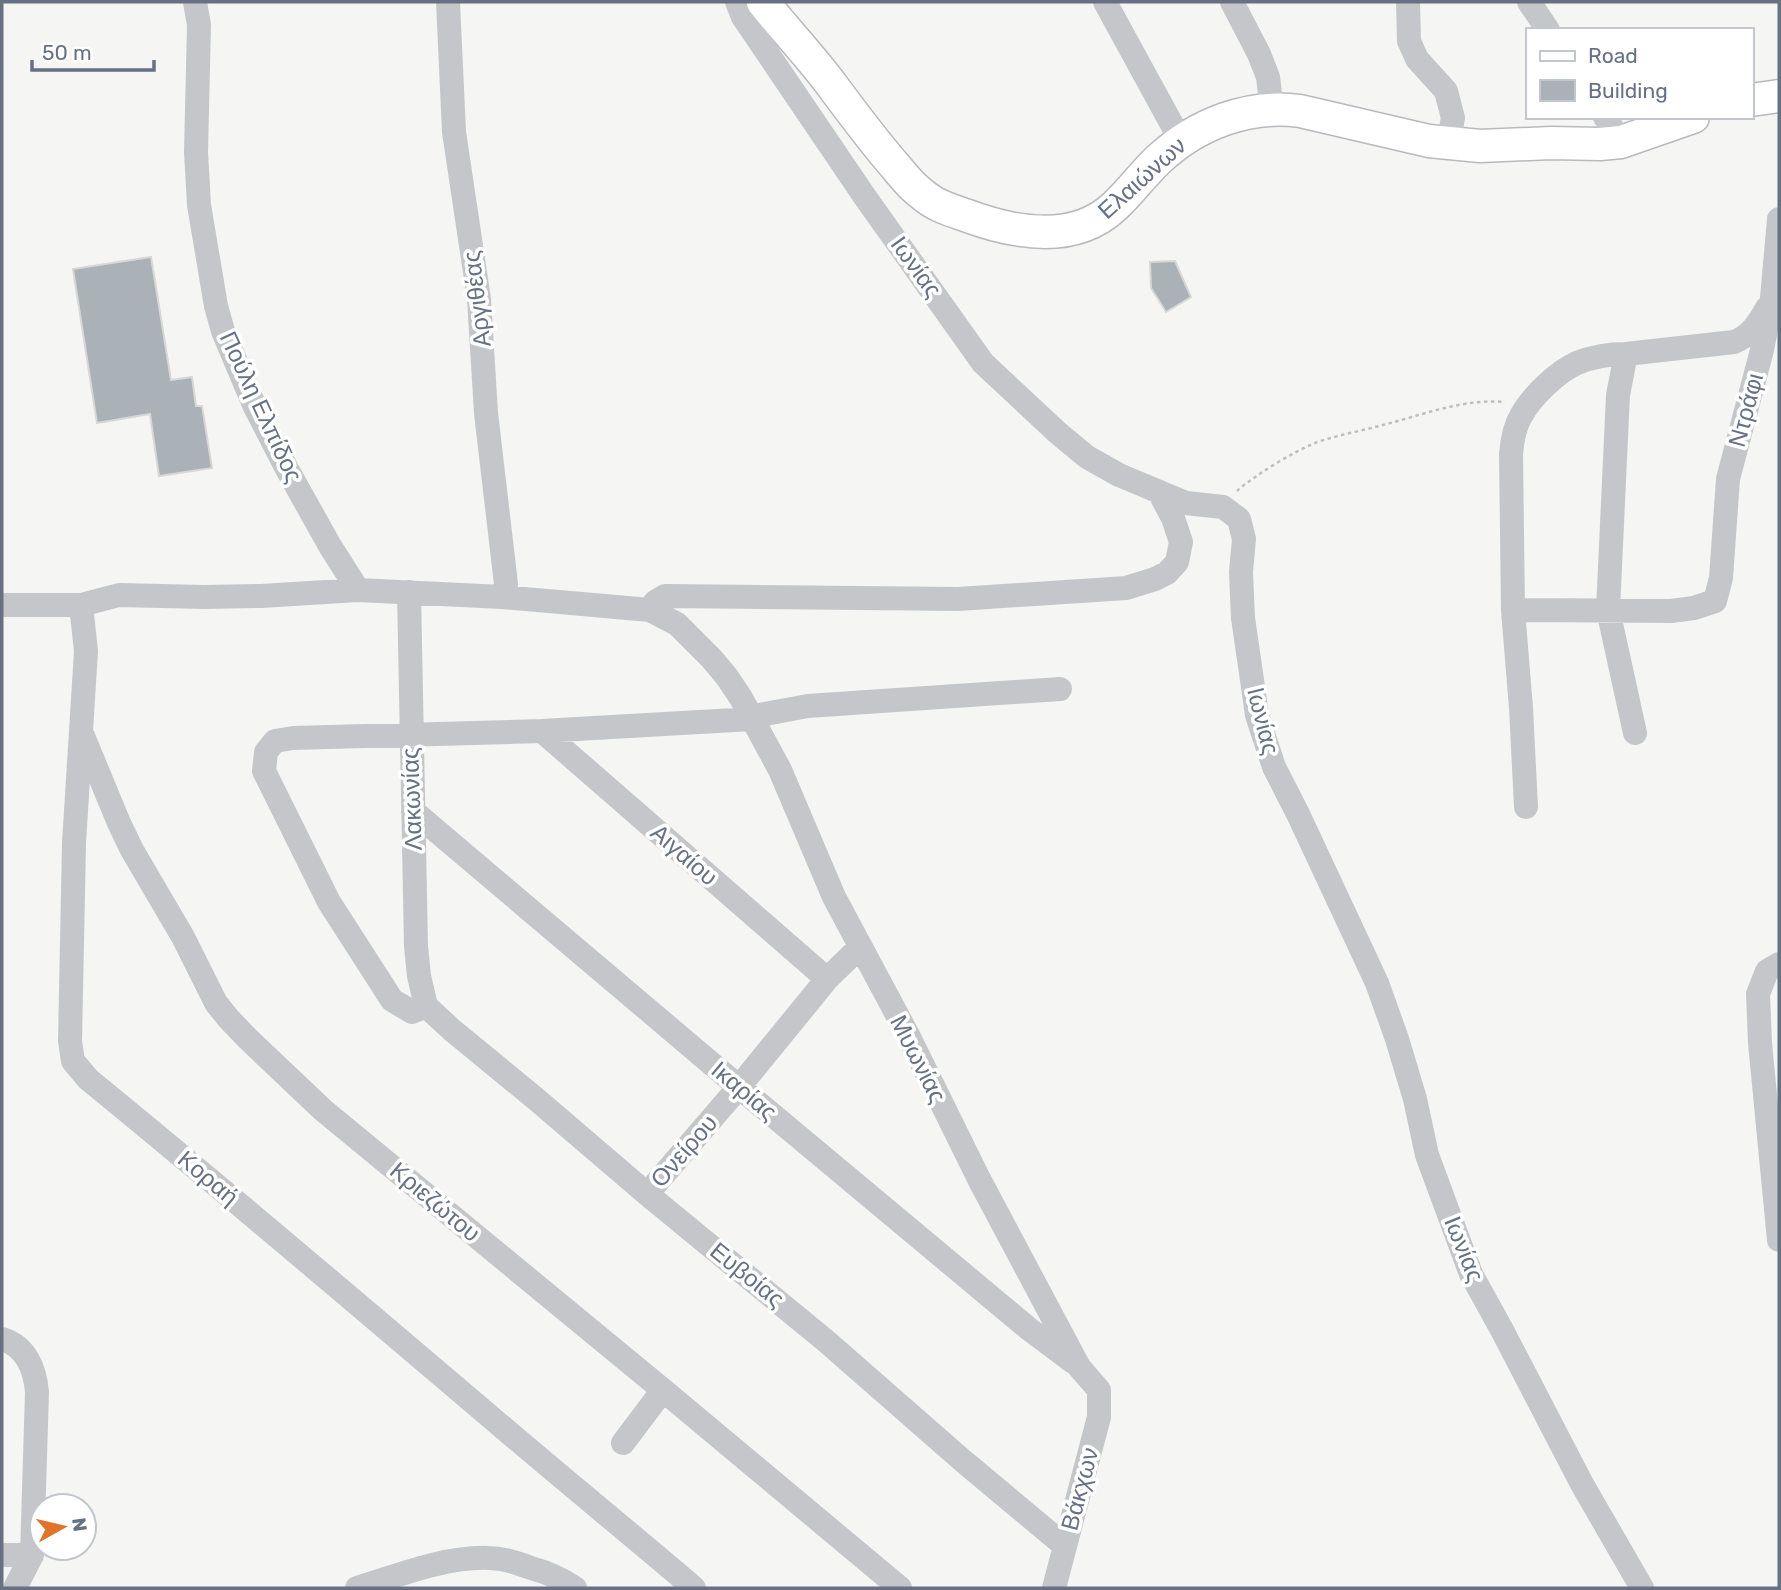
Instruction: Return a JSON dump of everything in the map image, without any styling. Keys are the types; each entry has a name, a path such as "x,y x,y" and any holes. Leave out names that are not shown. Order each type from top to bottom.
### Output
{"main road":[{"name":"Ελαιώνων","path":"763,2 913,186 934,202 982,221 1039,232 1057,232 1083,226 1099,218 1114,207 1159,159 1181,141 1206,126 1250,112 1292,110 1429,141 1480,146 1600,144 1613,130 1681,119"},
{"path":"1753,100 1779,96"}],"street":[{"name":"Πούλη Ελπίδος","path":"195,2 199,25 196,152 199,205 216,306 223,331 255,407 330,546 358,590"},
{"name":"Αργιθέας","path":"448,2 454,132 479,299 486,413 506,584 502,597"},
{"name":"Ιωνίας","path":"737,2 743,17 814,124 983,363 1087,457 1119,475 1159,492 1186,503 1223,507 1239,519 1244,539 1241,572 1243,618 1257,715 1274,767 1377,983 1415,1099 1427,1156 1471,1274 1503,1330 1582,1484 1642,1588"},
{"path":"1105,2 1181,141"},
{"path":"1232,2 1268,77 1272,110"},
{"path":"1408,2 1409,41 1417,59 1446,91 1453,118 1448,144"},
{"path":"1529,2 1547,28"},
{"name":"Ντράφι","path":"1608,610 1671,611 1694,608 1715,601 1721,578 1728,478 1762,350 1772,298 1779,219"},
{"path":"1526,807 1513,610 1512,445 1517,423 1524,410 1569,368 1602,356 1718,345 1739,340 1755,327 1772,298"},
{"path":"1626,354 1618,396 1608,610 1635,733"},
{"path":"2,605 81,605 119,595 261,596 358,590 502,597 650,610 665,596 958,599 1126,588 1167,573 1177,562 1181,541 1173,518 1159,492"},
{"name":"Λακωνίας","path":"409,592 416,946 426,1006"},
{"name":"Κοραή","path":"81,605 86,651 74,843 70,1041 74,1061 79,1070 694,1588"},
{"name":"Μυωνίας","path":"650,610 677,624 712,659 741,698 780,770 834,897 979,1179 1079,1367 1099,1390"},
{"path":"1513,610 1608,610"},
{"path":"426,1006 412,1012 392,1000 329,902 264,771 266,752 275,741 293,738 542,731 752,719 759,715 808,706 1060,688"},
{"name":"Κριεζώτου","path":"80,727 128,841 183,937 216,1003 228,1018 323,1110 900,1588"},
{"name":"Αιγαίου","path":"542,731 827,979"},
{"name":"Ικαρίας","path":"413,811 739,1087 1029,1329 1079,1367"},
{"name":"Ονείρου","path":"647,1194 827,979 860,947"},
{"path":"1779,964 1767,971 1758,994 1760,1044 1779,1240"},
{"path":"1758,994 1779,1015"},
{"name":"Ευβοίας","path":"426,1006 647,1194 826,1341 1065,1546"},
{"path":"2,1339 21,1350 36,1377 34,1492"},
{"path":"623,1443 663,1390"},
{"name":"Βάκχων","path":"1054,1588 1099,1417 1099,1390"},
{"path":"2,1555 28,1555"},
{"path":"357,1588 444,1563 489,1558 539,1570 575,1588"},
{"path":"15,1588 28,1562"}],"path":[{"path":"1223,507 1246,483 1297,452 1326,439 1472,403 1507,402 1524,410"}],"building":[{"path":"151,257 171,380 192,377 196,406 202,406 212,468 159,476 150,414 97,423 73,269"},
{"path":"1175,261 1191,297 1166,312 1151,288 1150,262"}]}
